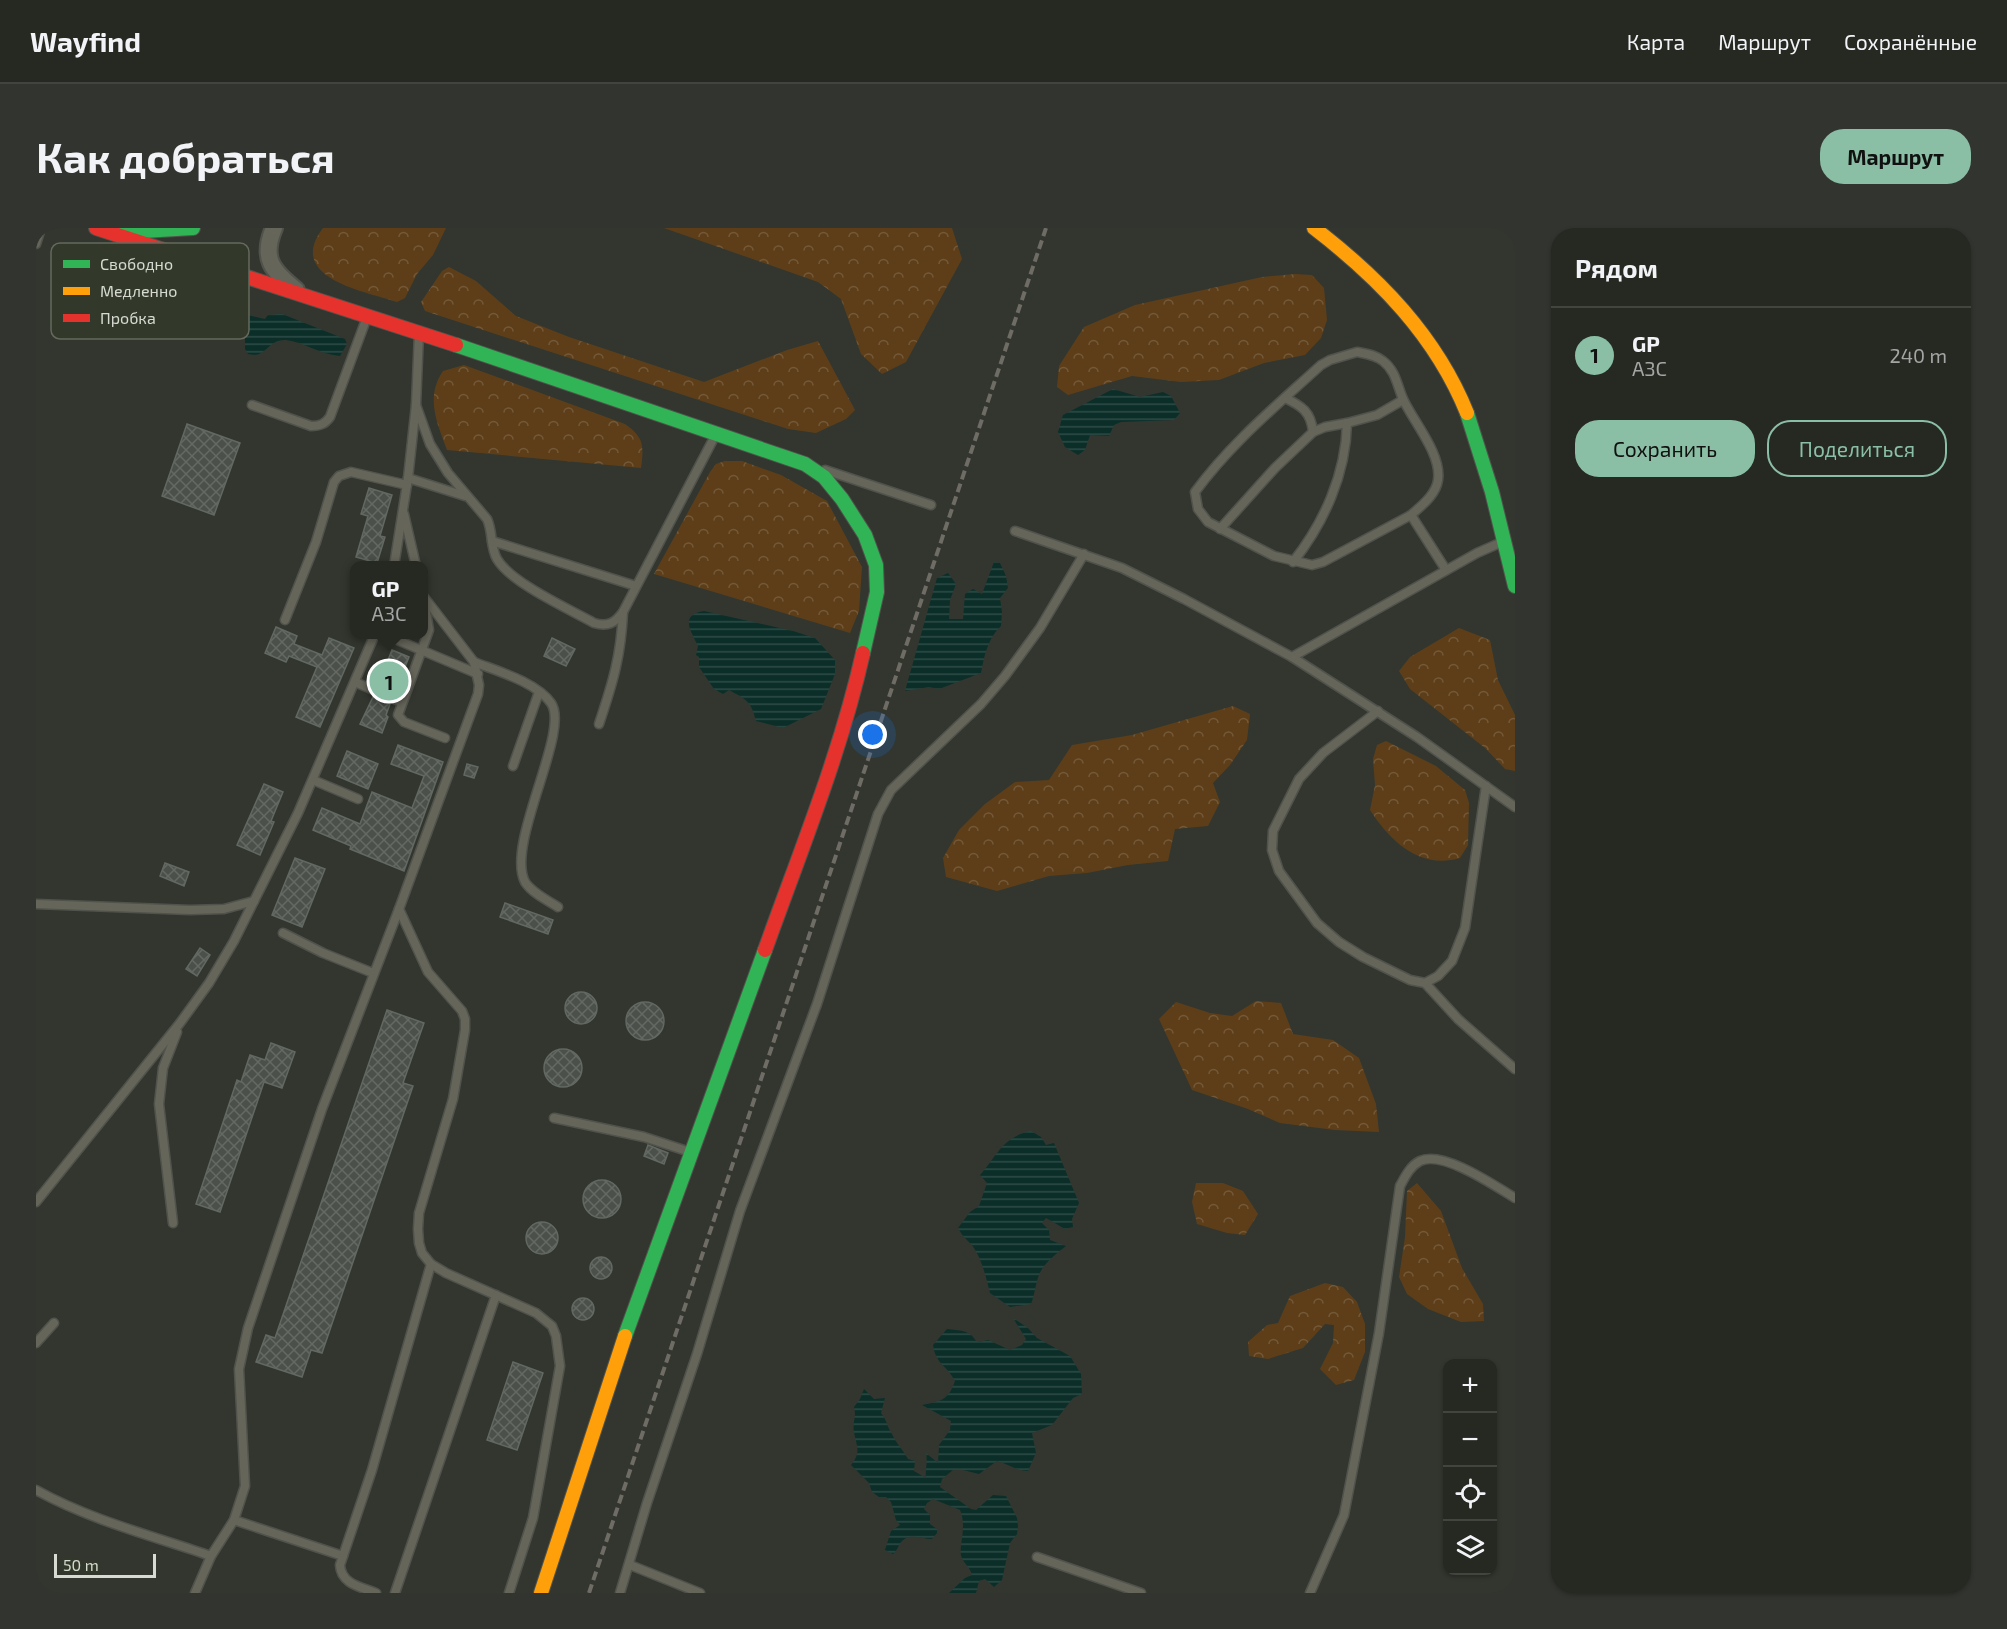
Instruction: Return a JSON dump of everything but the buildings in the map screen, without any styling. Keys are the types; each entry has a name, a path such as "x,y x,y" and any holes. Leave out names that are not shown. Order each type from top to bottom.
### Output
{"street":[{"path":"96,228 142,243"},
{"path":"118,228 142,231 193,228"},
{"path":"274,228 268,244 268,256 272,267 284,281 304,296"},
{"path":"1314,228 1367,273 1411,318 1447,370 1465,408 1510,539 1515,586"},
{"path":"249,278 805,464 824,477 842,499 865,535 876,565 877,592 855,688 824,787 638,1298 541,1593"}],"lane":[{"path":"36,244 41,228"},
{"path":"252,405 311,426 326,423 367,316"},
{"path":"395,561 416,405 419,333"},
{"path":"1358,352 1377,357 1391,368 1403,400 1432,453 1437,466 1438,480 1428,498 1411,515 1323,562 1312,565 1274,556 1208,522 1198,508 1195,492 1236,443 1330,360 1358,352"},
{"path":"1285,398 1300,405 1312,423 1313,432"},
{"path":"1220,529 1275,468 1313,432 1324,427 1377,415 1403,400"},
{"path":"416,405 430,444 448,472 487,519 498,560 523,583 603,626 611,624 623,612 717,434"},
{"path":"1293,562 1310,541 1329,502 1344,460 1347,423"},
{"path":"805,464 931,505"},
{"path":"285,620 316,542 334,483 339,476 351,472 467,496"},
{"path":"403,508 415,561"},
{"path":"1411,515 1446,570"},
{"path":"1015,531 1122,568 1292,657 1378,711 1515,807"},
{"path":"1292,657 1477,553 1510,539"},
{"path":"492,541 636,586"},
{"path":"620,1593 647,1503 697,1354 740,1211 818,1004 878,814 891,790 981,704 1005,676 1040,628 1084,554"},
{"path":"195,1593 211,1556 234,1520 245,1486 239,1369 275,1246 373,972 399,909 478,694 478,674 474,662 428,602"},
{"path":"599,724 616,675 621,648 623,612"},
{"path":"36,1202 180,1023 209,983 234,941 313,780 373,639"},
{"path":"394,639 478,674"},
{"path":"426,639 398,711 400,719 445,738"},
{"path":"474,662 517,679 539,692 553,704 555,721 524,843 522,873 527,885 558,907"},
{"path":"355,682 401,702"},
{"path":"513,766 539,692"},
{"path":"1378,711 1323,753 1299,779 1273,831 1272,850 1279,871 1317,923 1339,942 1410,980 1425,983 1458,1019 1515,1069"},
{"path":"313,780 358,799"},
{"path":"1425,983 1438,976 1452,961 1465,928 1486,786"},
{"path":"36,904 190,910 224,909 254,901"},
{"path":"399,909 428,972 462,1011 465,1018 453,1099 419,1213 419,1243 422,1252 431,1264 446,1273 536,1313 552,1326 556,1336 560,1366 533,1518 509,1593"},
{"path":"283,933 373,972"},
{"path":"173,1223 160,1123 159,1095 163,1068 180,1023"},
{"path":"554,1118 644,1137 690,1152"},
{"path":"1311,1593 1344,1515 1379,1333 1400,1186 1410,1169 1422,1160 1439,1160 1456,1165 1515,1198"},
{"path":"376,1593 345,1580 340,1565 372,1470 431,1264"},
{"path":"395,1593 496,1295"},
{"path":"36,1343 54,1323"},
{"path":"36,1490 54,1500 211,1556"},
{"path":"234,1520 343,1556"},
{"path":"1037,1557 1141,1593"},
{"path":"630,1565 700,1593"}],"green space":[{"path":"323,228 446,228 433,255 417,274 405,298 397,302 349,287 333,280 321,270 314,259 314,245"},
{"path":"664,228 952,228 962,259 906,362 882,374 861,354 841,299 818,282"},
{"path":"449,267 476,281 516,316 569,337 704,382 787,350 818,341 855,410 846,419 816,433 788,429 425,311 421,302 442,271"},
{"path":"1312,275 1324,288 1327,320 1321,338 1305,355 1264,363 1219,380 1181,382 1132,376 1068,395 1057,387 1059,366 1084,327 1135,305 1262,277"},
{"path":"464,365 625,424 636,433 641,443 641,468 447,450 434,410 435,391 443,371"},
{"path":"725,461 742,461 781,475 827,501 862,567 859,611 850,633 654,574 710,472 716,464"},
{"path":"1459,628 1490,640 1498,680 1515,715 1515,771 1505,769 1485,748 1410,689 1399,671 1410,657"},
{"path":"1233,706 1250,714 1247,740 1230,765 1213,783 1220,802 1208,826 1175,829 1168,861 1049,876 997,891 946,877 943,858 959,830 985,804 1015,782 1049,780 1072,745 1132,735"},
{"path":"1386,741 1436,766 1465,790 1469,803 1468,845 1460,858 1445,861 1419,856 1397,842 1370,810 1375,785 1373,759 1377,745"},
{"path":"1256,1001 1281,1003 1293,1034 1333,1040 1359,1058 1376,1104 1379,1132 1335,1130 1280,1123 1248,1109 1192,1090 1159,1019 1176,1002 1210,1013 1232,1016"},
{"path":"1196,1183 1223,1183 1243,1191 1258,1214 1245,1235 1227,1233 1197,1224 1192,1202"},
{"path":"1417,1183 1441,1211 1462,1268 1483,1304 1484,1321 1461,1322 1428,1309 1407,1294 1399,1277 1405,1237 1407,1191"},
{"path":"1325,1283 1343,1287 1357,1302 1365,1324 1365,1352 1354,1380 1336,1385 1320,1369 1333,1343 1334,1325 1325,1324 1303,1348 1268,1359 1249,1356 1248,1342 1267,1325 1278,1323 1290,1296"}],"water":[{"path":"282,314 345,339 347,344 340,356 286,340 275,342 259,354 248,354 245,349 245,339 249,339 249,315 265,319 268,315"},
{"path":"1113,389 1140,397 1163,392 1171,396 1180,413 1174,420 1121,422 1114,425 1109,436 1090,435 1085,450 1078,455 1065,447 1058,432 1063,415"},
{"path":"994,562 1000,563 1008,588 1000,598 1001,626 990,642 981,673 939,689 929,687 905,691 937,578 948,573 956,584 950,600 949,619 963,619 965,594 973,589 982,594"},
{"path":"704,611 815,638 835,660 835,674 821,709 783,728 756,721 750,705 744,699 729,690 723,694 714,689 699,667 699,657 696,655 698,646 689,624 692,616"},
{"path":"1031,1131 1041,1137 1046,1145 1054,1143 1079,1203 1072,1219 1073,1227 1065,1229 1046,1218 1042,1223 1049,1230 1050,1240 1066,1246 1050,1259 1041,1271 1031,1304 1010,1307 990,1293 983,1266 974,1248 958,1228 970,1212 979,1206 987,1183 980,1175 1001,1148 1013,1138"},
{"path":"1013,1318 1028,1328 1037,1338 1070,1356 1081,1374 1082,1394 1073,1398 1052,1425 1032,1433 1036,1453 1028,1471 997,1461 979,1474 953,1470 942,1479 940,1487 971,1509 976,1510 993,1495 1006,1496 1017,1518 1018,1526 1017,1534 1010,1543 1002,1580 994,1587 985,1579 979,1581 976,1593 949,1593 965,1578 972,1575 961,1554 963,1524 960,1510 933,1499 924,1509 930,1515 930,1524 937,1529 932,1539 909,1537 902,1541 893,1554 885,1550 891,1531 900,1525 896,1520 891,1502 886,1497 879,1497 872,1492 869,1483 851,1465 857,1452 854,1407 864,1389 874,1399 885,1398 881,1413 890,1431 908,1459 915,1461 914,1471 926,1478 926,1453 938,1463 939,1445 950,1430 951,1421 922,1405 943,1399 950,1393 955,1381 939,1361 933,1345 947,1329 963,1331 970,1334 976,1341 988,1340 1010,1350 1022,1345 1026,1339"}],"railway":[{"path":"589,1593 1046,228"}],"traffic: fast":[{"path":"118,228 143,231 193,228"},
{"path":"456,345 805,464 824,477 842,499 865,535 876,565 877,592 863,653"},
{"path":"1467,413 1492,492 1515,586"},
{"path":"625,1336 765,950"}],"traffic: slow":[{"path":"1314,228 1361,267 1403,310 1439,359 1467,413"},
{"path":"541,1593 625,1336"}],"traffic: jam":[{"path":"96,228 142,243"},
{"path":"249,278 456,345"},
{"path":"765,950 831,766 863,653"}],"place":[{"name":"GP","path":"389,681"}]}
